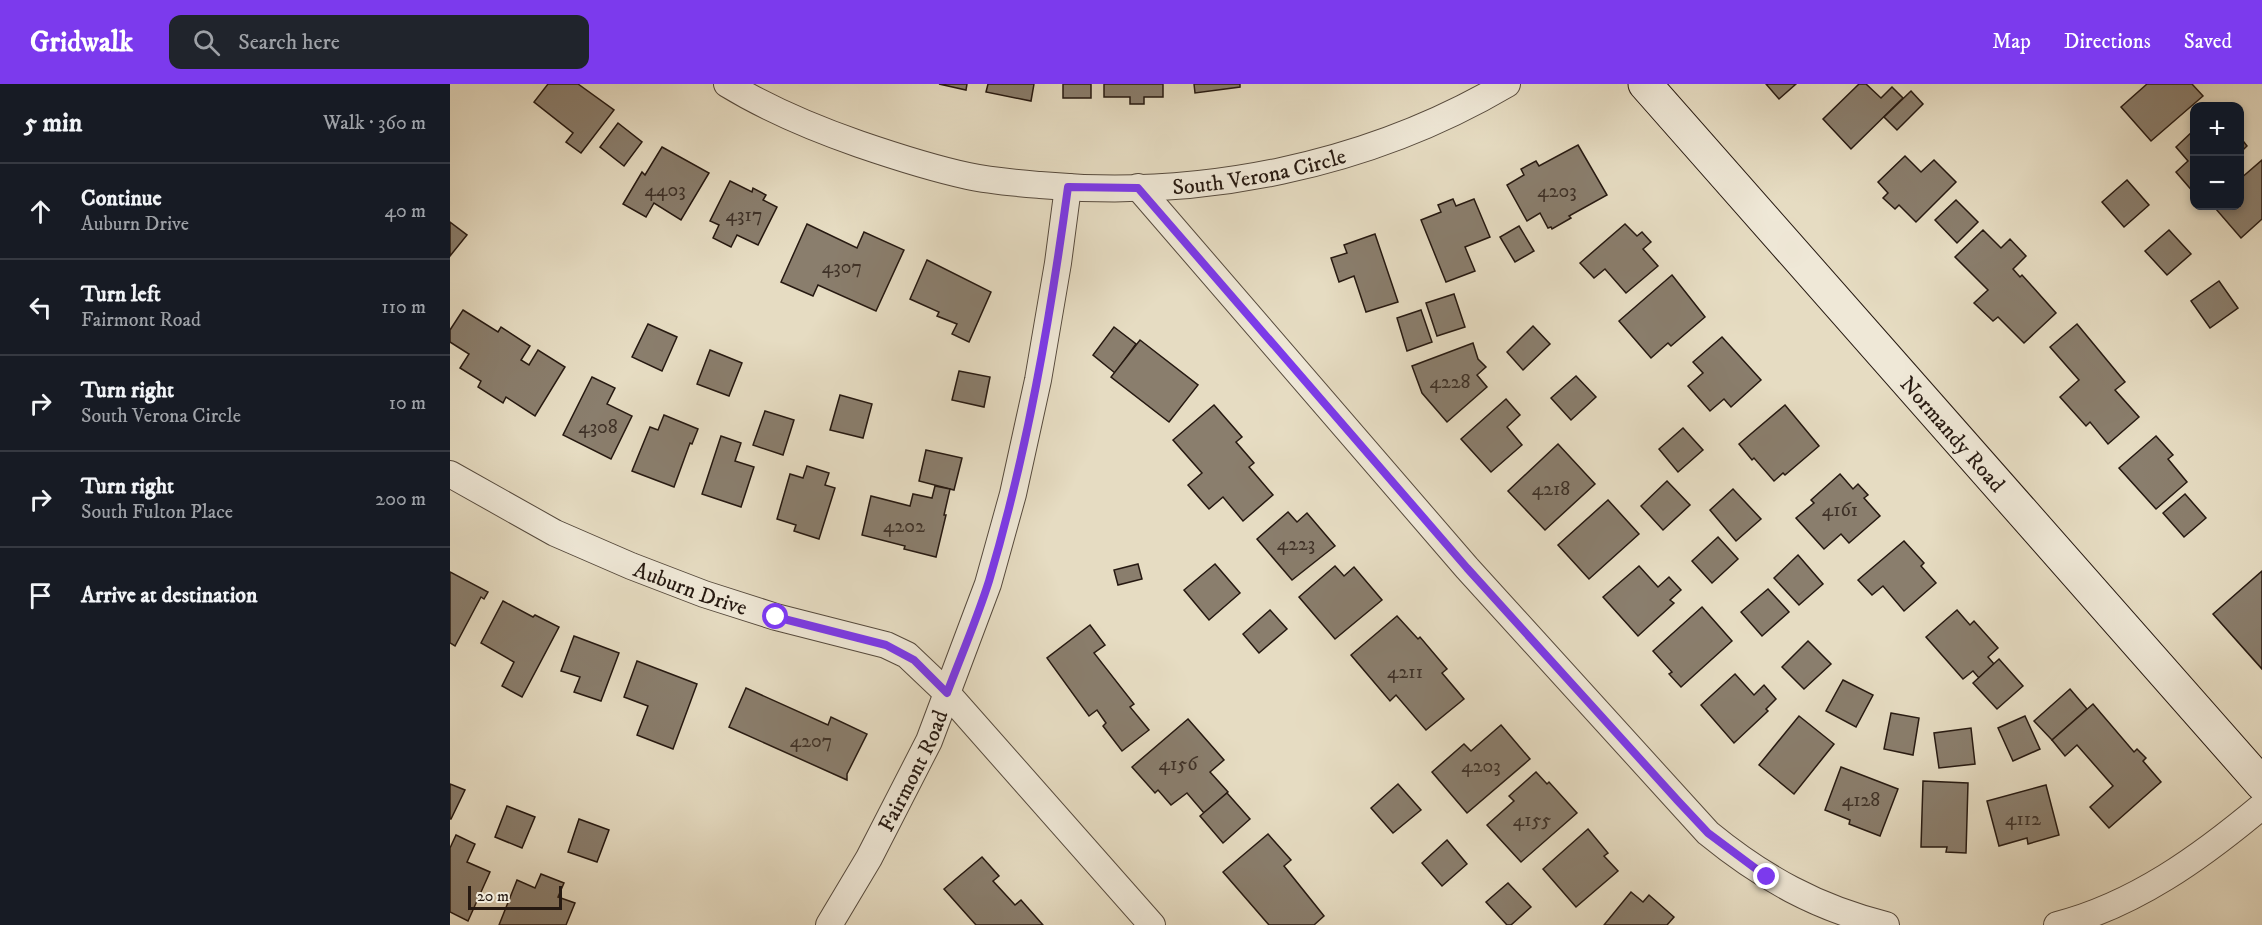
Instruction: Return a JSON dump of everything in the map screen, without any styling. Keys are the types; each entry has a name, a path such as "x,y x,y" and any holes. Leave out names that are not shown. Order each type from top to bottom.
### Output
{"street":[{"name":"South Verona Circle","path":"727,84 809,126 882,152 969,176 1068,187 1138,188 1228,182 1351,154 1427,124 1507,84"},
{"name":"Normandy Road","path":"1645,84 2262,784"},
{"name":"Fairmont Road","path":"829,925 869,858 929,741 988,584 1013,494 1038,380 1068,187"},
{"path":"1138,188 1467,568 1708,833 1767,877 1798,894 1833,909 1887,925"},
{"name":"Auburn Drive","path":"450,474 555,533 631,566 704,594 776,617 886,645 914,660 947,693 1152,925"},
{"path":"2057,925 2109,907 2168,877 2207,850 2262,806"}],"building":[{"path":"548,84 578,84 614,110 581,153 566,142 573,133 534,102"},
{"path":"939,84 967,84 966,90"},
{"path":"988,84 1034,84 1031,101 986,92"},
{"path":"1063,84 1091,84 1091,98 1063,98"},
{"path":"1104,84 1163,84 1163,97 1144,97 1144,104 1130,104 1130,97 1104,97"},
{"path":"1194,84 1240,84 1240,87 1195,93"},
{"path":"1766,84 1796,84 1779,99"},
{"path":"1859,84 1866,84 1881,98 1892,87 1903,98 1851,149 1823,119"},
{"path":"2147,84 2192,84 2203,96 2196,102 2190,102 2190,107 2151,141 2121,107"},
{"path":"1911,91 1923,104 1897,130 1884,117"},
{"path":"618,123 642,142 624,166 600,147"},
{"path":"2190,134 2190,188 2176,172 2188,161 2176,147"},
{"path":"1578,145 1607,195 1569,216 1571,218 1552,229 1548,228 1540,213 1527,221 1507,185 1524,175 1521,169 1536,161 1539,166"},
{"path":"662,147 709,173 681,220 654,203 646,217 623,204 642,172 645,175"},
{"path":"1905,156 1921,172 1934,160 1956,182 1916,222 1899,205 1895,209 1883,198 1888,193 1878,182"},
{"path":"2262,160 2262,219 2241,238 2217,210 2244,210 2244,176"},
{"path":"2127,180 2149,205 2124,227 2102,202"},
{"path":"730,181 752,192 753,188 766,195 763,200 777,207 758,245 737,235 731,247 713,238 719,225 710,221"},
{"path":"1453,199 1456,206 1474,199 1490,237 1465,247 1475,271 1446,282 1421,220 1441,212 1438,205"},
{"path":"1956,200 1978,222 1957,243 1935,220"},
{"path":"450,222 467,235 450,256"},
{"path":"807,224 857,248 864,232 904,250 876,311 818,285 813,296 781,282"},
{"path":"1625,224 1637,236 1642,232 1651,242 1643,249 1658,266 1626,293 1605,269 1594,278 1580,263"},
{"path":"1519,226 1534,251 1515,262 1500,237"},
{"path":"1983,230 2001,248 2010,239 2026,256 2013,269 2020,277 2022,275 2056,313 2024,343 1998,317 1993,321 1974,303 1988,290 1955,257"},
{"path":"2169,230 2191,254 2167,275 2145,251"},
{"path":"1375,234 1398,302 1366,312 1354,276 1339,282 1331,258 1347,253 1344,245"},
{"path":"927,260 991,292 969,342 952,334 957,324 937,316 939,312 910,299"},
{"path":"1672,275 1705,317 1671,346 1668,343 1651,358 1619,321"},
{"path":"2219,281 2238,308 2210,328 2191,301"},
{"path":"1454,294 1465,327 1437,336 1426,303"},
{"path":"463,310 498,332 501,327 530,346 521,360 529,365 538,350 565,367 535,416 506,397 503,403 478,387 481,381 460,368 469,354 450,342 450,330"},
{"path":"1421,310 1432,342 1407,351 1397,318"},
{"path":"648,324 677,337 662,371 632,357"},
{"path":"2077,324 2125,382 2115,390 2139,417 2108,444 2090,422 2086,426 2060,397 2079,380 2050,347"},
{"path":"1533,326 1550,344 1523,370 1507,352"},
{"path":"1114,327 1136,344 1115,373 1093,355"},
{"path":"1722,337 1761,380 1731,407 1724,399 1710,411 1688,386 1703,373 1693,362"},
{"path":"1140,340 1198,385 1169,422 1111,377"},
{"path":"1473,343 1478,359 1486,367 1477,375 1487,387 1447,422 1422,393 1412,366"},
{"path":"710,350 742,363 729,396 697,384"},
{"path":"959,371 990,377 984,407 952,400"},
{"path":"1576,376 1596,397 1571,420 1551,398"},
{"path":"592,377 615,388 607,404 632,416 611,459 563,435"},
{"path":"840,395 872,404 863,438 830,430"},
{"path":"1506,399 1520,415 1507,427 1522,445 1491,472 1461,439"},
{"path":"1214,405 1242,437 1236,442 1254,463 1249,467 1273,495 1243,521 1223,497 1209,509 1188,485 1202,473 1173,440"},
{"path":"1785,405 1819,446 1785,475 1783,473 1774,481 1739,444"},
{"path":"765,411 794,420 783,455 753,445"},
{"path":"664,415 698,429 692,444 690,443 674,487 632,471 650,427 658,430"},
{"path":"1683,428 1703,450 1678,472 1659,449"},
{"path":"721,436 741,443 735,461 754,467 741,507 702,494"},
{"path":"2156,436 2173,455 2168,459 2187,482 2156,509 2119,468"},
{"path":"1558,444 1595,484 1545,530 1508,491"},
{"path":"926,450 962,458 954,490 919,481"},
{"path":"807,466 829,473 825,485 835,488 819,539 794,531 796,525 777,519 790,474 803,478"},
{"path":"1840,474 1853,489 1858,484 1868,495 1864,498 1880,516 1849,543 1841,534 1824,549 1796,518 1814,503 1811,500"},
{"path":"1667,481 1690,505 1663,530 1641,506"},
{"path":"935,486 950,489 936,557 862,535 871,496 910,506 913,494 932,498"},
{"path":"1733,489 1761,519 1736,541 1710,510"},
{"path":"2185,494 2206,518 2184,537 2163,513"},
{"path":"1608,500 1639,534 1589,579 1558,545"},
{"path":"1288,512 1297,522 1307,513 1335,546 1292,580 1257,539"},
{"path":"1718,537 1738,559 1712,583 1692,561"},
{"path":"1904,541 1924,563 1921,566 1936,583 1904,611 1883,586 1872,595 1858,580"},
{"path":"1798,555 1823,584 1799,605 1774,578"},
{"path":"1138,564 1142,579 1118,585 1114,570"},
{"path":"1215,564 1240,593 1209,620 1184,590"},
{"path":"1335,566 1344,576 1354,567 1382,600 1335,639 1299,597"},
{"path":"1639,566 1658,587 1669,577 1681,590 1670,600 1674,603 1638,636 1603,597"},
{"path":"2262,571 2262,669 2213,614"},
{"path":"450,572 488,592 484,599 481,597 455,646 450,643"},
{"path":"1768,589 1789,612 1762,636 1741,612"},
{"path":"503,601 533,617 535,615 559,627 522,697 502,686 514,662 481,643"},
{"path":"1702,607 1732,641 1681,687 1669,674 1672,672 1653,651"},
{"path":"1270,610 1287,629 1259,653 1243,634"},
{"path":"1957,610 1970,625 1974,621 1998,648 1988,657 1994,664 1979,678 1973,671 1963,679 1926,637"},
{"path":"1397,616 1418,639 1420,637 1447,669 1442,673 1464,699 1426,730 1396,695 1390,701 1351,655"},
{"path":"1090,625 1105,645 1094,653 1134,704 1130,707 1149,730 1122,751 1103,726 1106,723 1097,710 1089,716 1047,658"},
{"path":"574,636 619,653 601,701 574,692 580,677 561,671"},
{"path":"1808,641 1831,664 1804,689 1782,667"},
{"path":"1999,659 2023,686 1997,709 1973,683"},
{"path":"637,661 697,684 673,749 637,735 648,706 624,697"},
{"path":"1735,674 1754,695 1764,685 1776,699 1766,709 1768,711 1734,743 1701,705"},
{"path":"1843,680 1873,695 1856,727 1826,711"},
{"path":"746,688 828,725 831,717 867,734 847,774 847,780 729,727"},
{"path":"2070,689 2087,709 2052,740 2034,721"},
{"path":"2093,704 2134,752 2137,749 2146,758 2143,761 2161,782 2109,828 2090,807 2113,786 2077,745 2065,756 2052,740"},
{"path":"1891,713 1919,718 1913,755 1884,749"},
{"path":"1799,716 1834,744 1794,794 1759,765"},
{"path":"2025,716 2040,749 2013,761 1998,728"},
{"path":"1188,719 1224,760 1210,772 1228,792 1204,813 1187,793 1171,805 1158,790 1155,793 1132,767"},
{"path":"1501,725 1530,759 1467,813 1432,772 1464,744 1471,751"},
{"path":"1971,728 1975,764 1939,768 1934,733"},
{"path":"1841,767 1898,789 1880,836 1849,824 1850,820 1825,810"},
{"path":"1536,772 1547,784 1549,782 1577,813 1521,862 1487,825 1514,801 1509,796"},
{"path":"1923,781 1968,783 1966,853 1946,852 1947,847 1921,847"},
{"path":"450,784 465,790 451,819 450,819"},
{"path":"1398,784 1421,810 1393,833 1371,808"},
{"path":"2046,785 2059,835 2028,844 2027,838 1999,846 1987,801"},
{"path":"1227,793 1250,819 1223,843 1200,816"},
{"path":"507,806 535,817 522,848 495,837"},
{"path":"579,819 609,830 597,862 568,852"},
{"path":"1588,829 1608,853 1604,856 1618,871 1576,907 1543,869"},
{"path":"1268,834 1291,860 1284,866 1324,916 1314,925 1269,925 1223,872"},
{"path":"456,835 475,844 467,862 490,872 468,921 450,912 450,848"},
{"path":"1447,840 1467,864 1442,886 1422,863"},
{"path":"982,857 999,876 993,881 1015,905 1021,900 1043,925 976,925 944,889"},
{"path":"541,874 564,883 558,897 575,903 566,925 499,925 517,880 535,888"},
{"path":"1508,883 1531,907 1511,925 1507,925 1486,902"},
{"path":"1631,892 1643,902 1649,895 1674,917 1667,925 1604,925"}],"route":[{"path":"776,617 886,645 914,660 947,693 988,584 1013,494 1038,380 1068,187 1138,188 1467,568 1678,801 1708,833 1767,877"}]}
